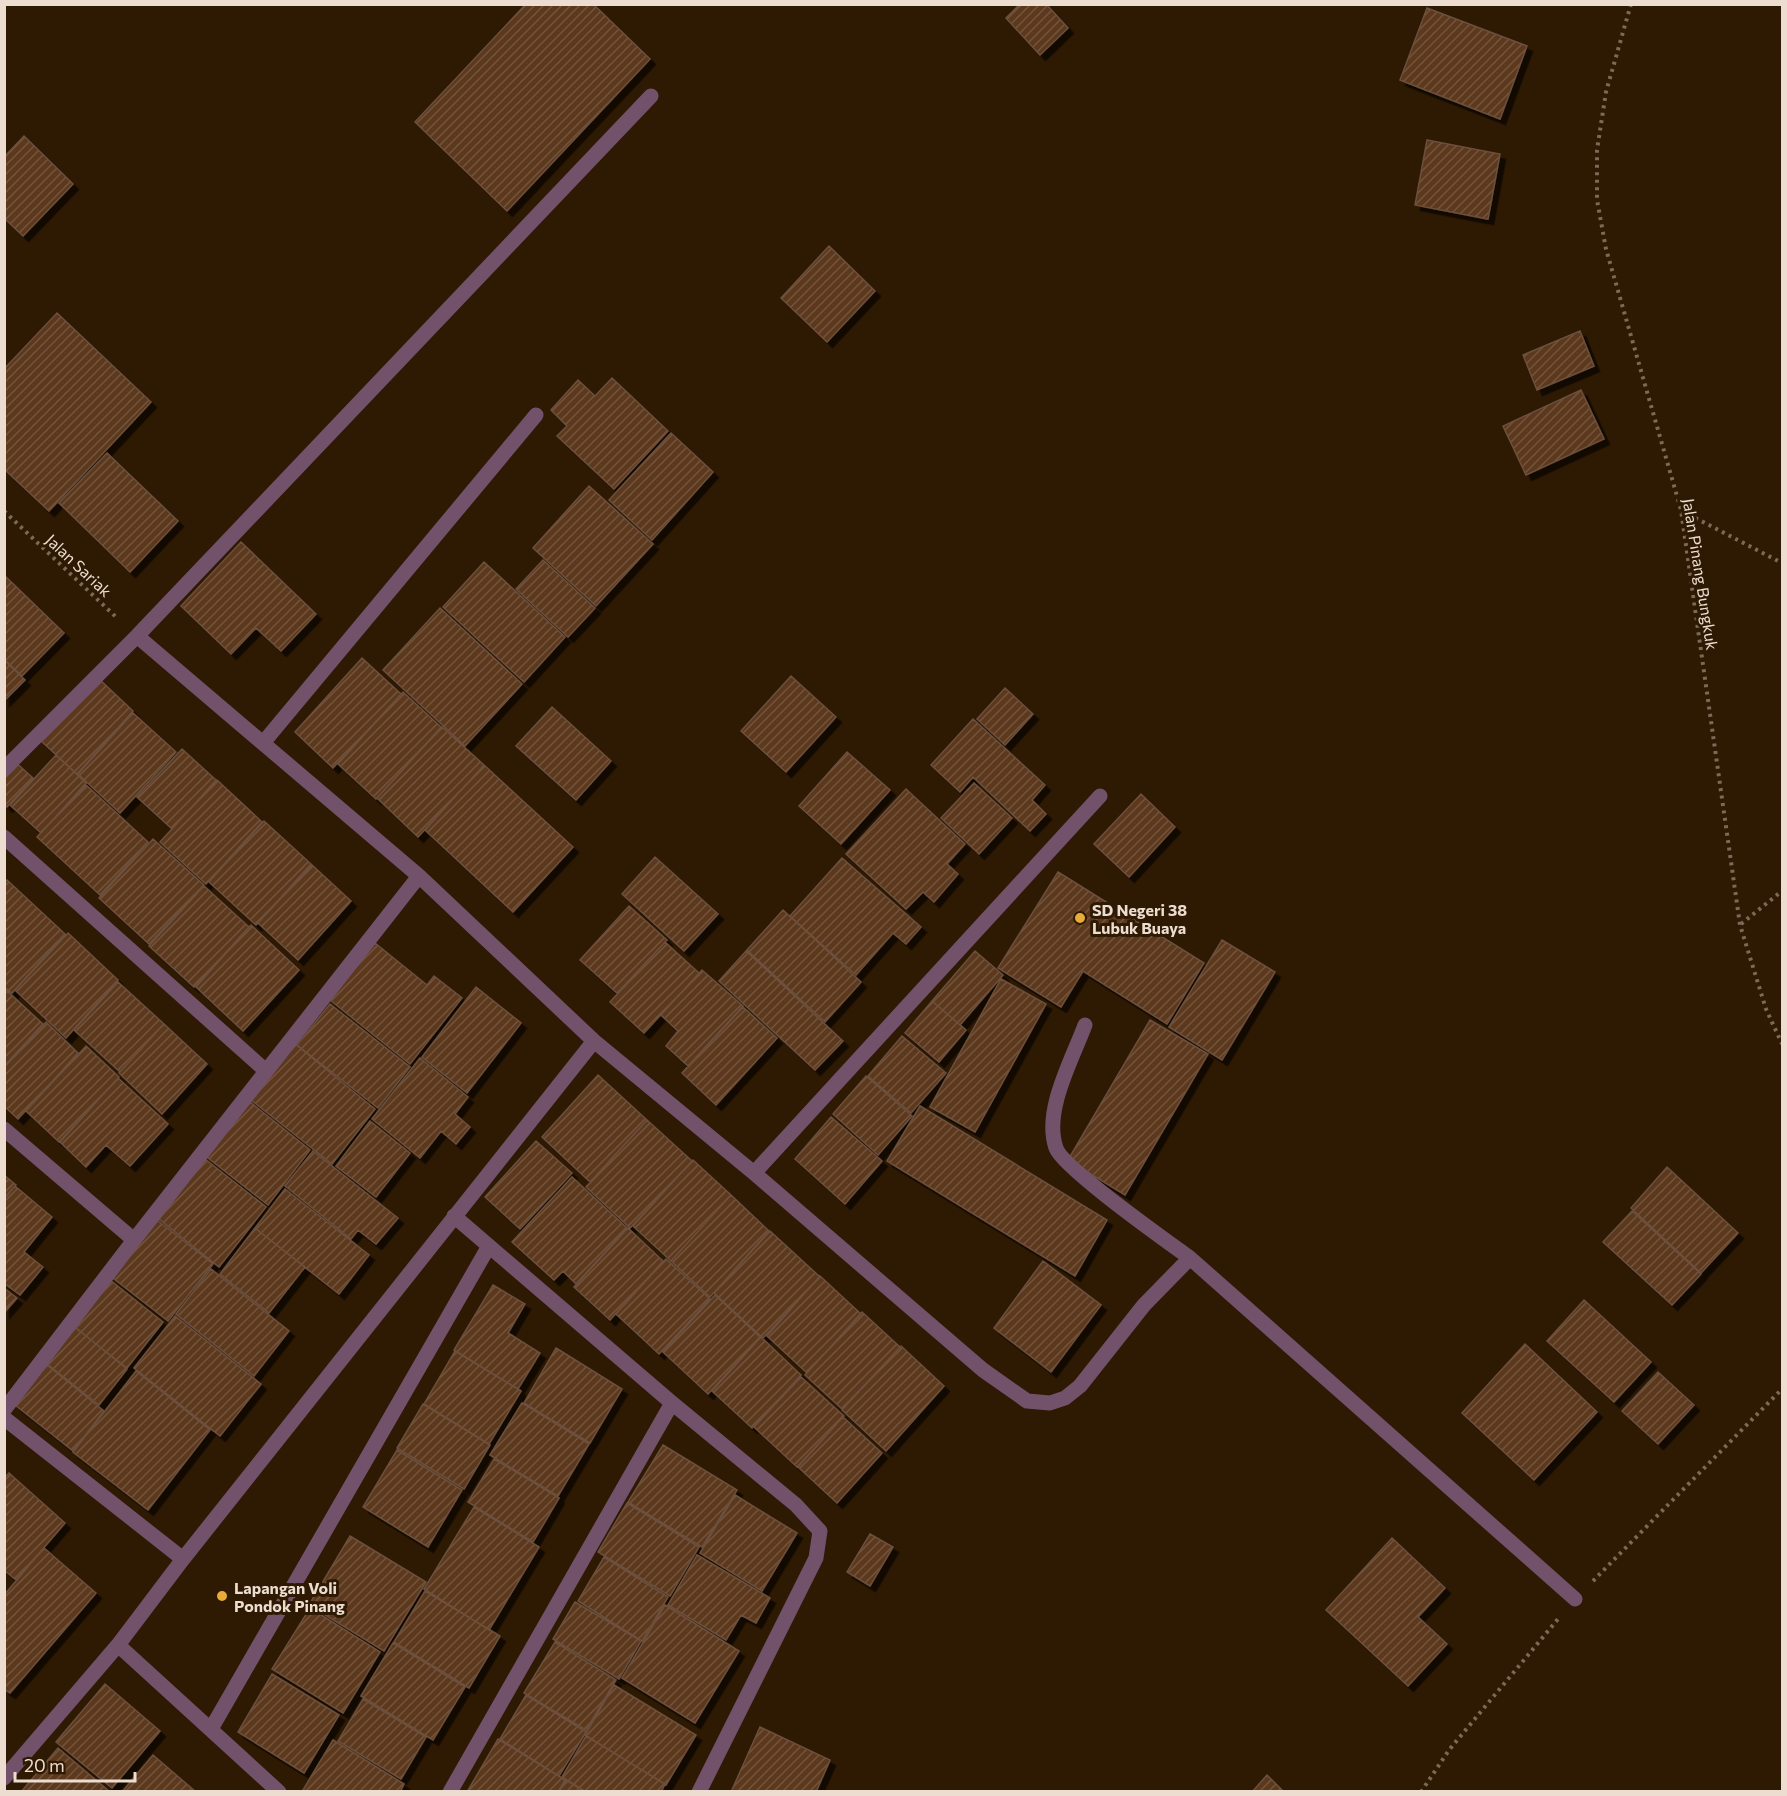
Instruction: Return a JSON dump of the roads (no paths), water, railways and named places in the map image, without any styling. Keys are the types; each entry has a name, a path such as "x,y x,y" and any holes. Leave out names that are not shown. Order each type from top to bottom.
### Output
{"street":[{"path":"4,769 137,636 651,96"},
{"path":"263,743 536,415"},
{"path":"137,636 418,876 594,1041 754,1173 983,1370 1028,1401 1050,1403 1065,1398 1080,1386 1144,1305 1190,1258"},
{"path":"754,1173 1100,796"},
{"path":"4,837 266,1071"},
{"path":"4,1410 418,876"},
{"path":"1085,1025 1056,1101 1053,1129 1056,1150 1075,1170 1190,1258 1575,1599"},
{"path":"4,1778 118,1645 183,1559 594,1041"},
{"path":"4,1129 134,1240"},
{"path":"454,1216 672,1403 796,1505 820,1531 816,1558 699,1791"},
{"path":"211,1729 489,1246"},
{"path":"450,1791 672,1403"},
{"path":"4,1418 183,1559"},
{"path":"118,1645 279,1791"}],"place":[{"name":"SD Negeri 38 Lubuk Buaya","path":"1080,918"},
{"name":"Lapangan Voli Pondok Pinang","path":"222,1596"}]}
